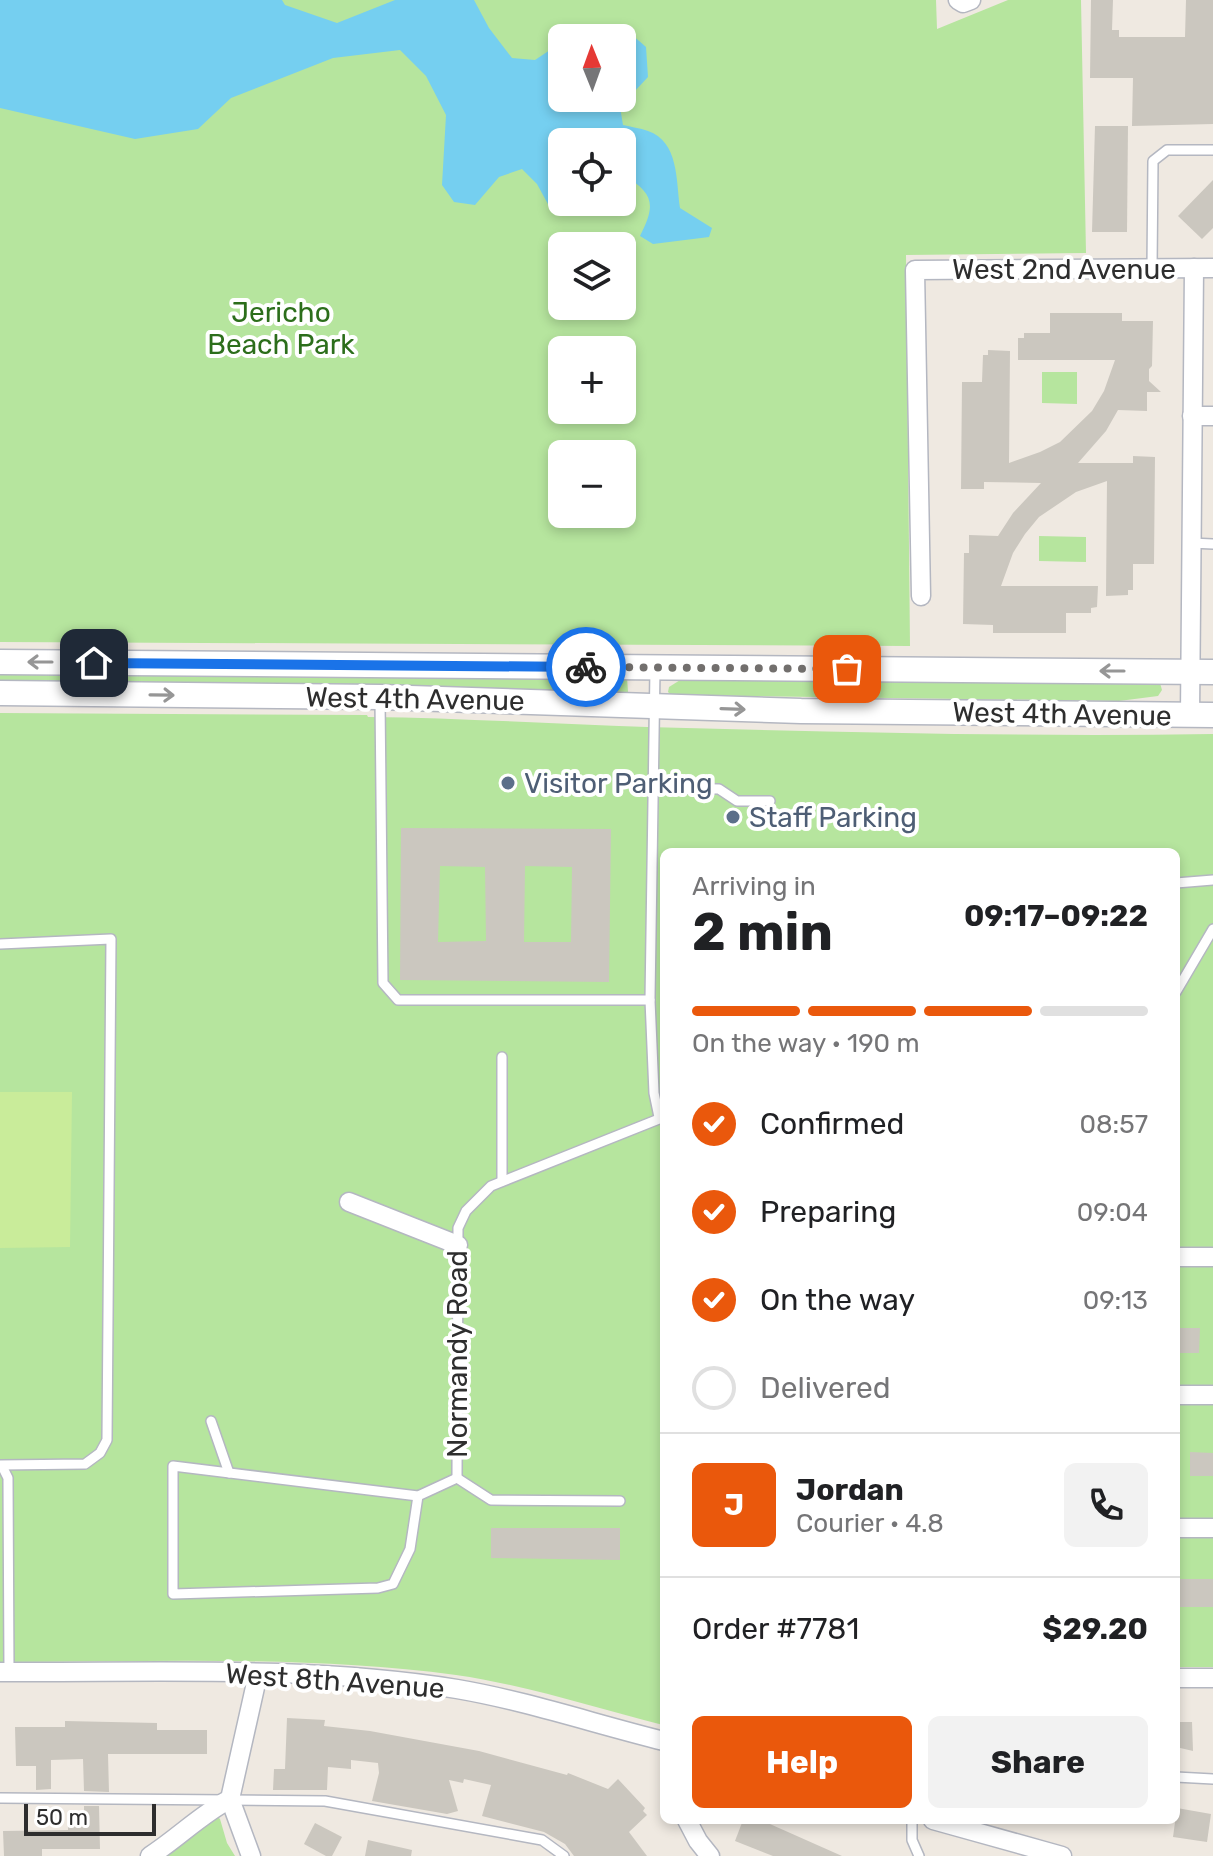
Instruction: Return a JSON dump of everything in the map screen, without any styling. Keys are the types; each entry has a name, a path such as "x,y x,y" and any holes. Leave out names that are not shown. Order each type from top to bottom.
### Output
{"main road":[{"name":"West 4th Avenue","path":"0,662 1202,672"},
{"name":"West 4th Avenue","path":"0,693 380,697 801,711 1201,715"}],"street":[{"path":"958,0 963,3 971,0"},
{"path":"1194,268 1191,543 1202,672 1201,715"},
{"name":"West 2nd Avenue","path":"921,596 915,270 1213,268"},
{"path":"1192,416 1213,416"},
{"path":"349,1202 458,1236"},
{"path":"1180,1257 1213,1257"},
{"path":"1180,1395 1213,1395"},
{"path":"1180,1528 1213,1528"},
{"name":"West 8th Avenue","path":"4,1672 258,1674 401,1682 460,1690 660,1740"},
{"path":"251,1856 230,1799 258,1674"},
{"path":"1180,1678 1213,1678"},
{"path":"150,1856 181,1835 203,1813 230,1799"},
{"path":"689,1824 710,1856"},
{"path":"947,1824 1062,1856"}],"lane":[{"path":"1152,268 1153,161 1167,150 1213,150"},
{"path":"1191,543 1213,544"},
{"path":"655,667 650,1000 654,1093 660,1111"},
{"path":"380,697 383,983 398,1000 650,1000"},
{"path":"654,788 719,789 737,801 770,801"},
{"path":"1180,883 1213,880"},
{"path":"1180,985 1213,929"},
{"path":"0,944 111,939 107,1440 100,1453 85,1464 1,1466 8,1478 4,1672"},
{"path":"502,1057 502,1181"},
{"path":"458,1236 466,1211 491,1186 660,1118"},
{"name":"Normandy Road","path":"418,1496 457,1478 458,1236"},
{"path":"211,1421 229,1473"},
{"path":"173,1466 229,1473 418,1496 410,1549 393,1584 378,1588 173,1594 173,1466"},
{"path":"457,1478 491,1500 620,1501"},
{"path":"1180,1777 1213,1779"},
{"path":"0,1798 325,1801 542,1840 564,1856"},
{"path":"912,1824 912,1840 919,1856"}],"green space":[{"name":"Jericho Beach Park","path":"0,0 936,0 937,29 1008,0 1081,0 1086,253 906,255 910,646 0,642"},
{"path":"1042,372 1077,372 1077,404 1042,403"},
{"path":"1039,536 1086,537 1086,562 1039,561"},
{"path":"0,669 627,677 628,692 0,682"},
{"path":"685,677 1160,683 1162,690 1158,696 1119,701 671,695 669,687"},
{"path":"0,713 367,715 647,727 930,734 1213,734 1213,1667 1180,1667 1180,848 660,848 660,1724 508,1685 400,1669 229,1661 0,1662"},
{"path":"0,1092 72,1092 70,1247 0,1248"},
{"path":"210,1817 220,1819 227,1843 235,1856 167,1856 188,1840"}],"water":[{"path":"0,0 282,0 285,5 337,23 395,0 474,0 489,28 512,58 535,60 548,51 548,112 621,112 623,125 636,128 548,128 548,204 537,184 522,169 499,177 475,205 454,202 442,185 446,115 426,76 400,50 333,58 231,98 198,129 135,139 0,108"},
{"path":"636,39 646,47 648,77 636,90"},
{"path":"636,128 658,136 666,144 674,163 680,208 712,228 709,237 653,244 640,236 650,207 646,193 636,184"}],"building":[{"path":"1091,0 1113,0 1112,30 1119,30 1119,37 1185,37 1186,0 1213,0 1213,124 1132,126 1133,78 1090,78"},
{"path":"1095,126 1128,126 1127,232 1092,232"},
{"path":"1213,180 1213,228 1202,239 1178,216"},
{"path":"1050,313 1122,313 1122,321 1153,321 1149,381 1161,392 1147,392 1147,411 1118,410 1106,431 1078,463 1133,463 1133,456 1155,457 1154,564 1133,564 1133,590 1128,590 1128,595 1106,596 1107,481 1076,492 1039,517 1025,534 1013,553 1001,586 1098,586 1097,607 1091,608 1091,613 1066,613 1066,633 993,633 993,625 963,624 964,553 969,553 969,535 998,536 1013,513 1041,483 984,482 984,489 961,489 962,382 982,382 983,355 988,355 988,350 1010,351 1009,463 1060,442 1092,411 1104,391 1115,360 1018,360 1018,338 1024,338 1024,333 1050,333"},
{"path":"401,828 611,829 609,982 400,980","holes":["440,866 485,867 486,941 438,942","525,866 572,867 571,942 524,942"]},
{"path":"1180,1328 1200,1328 1199,1353 1180,1353"},
{"path":"1190,1452 1213,1453 1213,1476 1190,1476"},
{"path":"491,1528 620,1528 620,1560 491,1558"},
{"path":"1180,1579 1213,1579 1213,1607 1180,1607"},
{"path":"287,1718 325,1720 324,1726 479,1751 568,1773 608,1789 618,1779 645,1808 643,1811 647,1815 629,1832 647,1856 574,1856 565,1844 544,1832 482,1816 491,1785 464,1779 463,1783 449,1780 458,1811 447,1814 372,1801 379,1773 378,1763 351,1760 351,1769 328,1767 327,1790 273,1790 274,1769 285,1769"},
{"path":"65,1721 157,1723 157,1730 207,1730 207,1754 108,1754 109,1792 84,1791 83,1759 51,1760 51,1789 36,1790 36,1766 16,1766 15,1727 65,1727"},
{"path":"1180,1722 1192,1722 1193,1751 1180,1748"},
{"path":"84,1806 99,1806 100,1849 42,1849 42,1856 4,1856 3,1831 68,1830 68,1811 84,1811"},
{"path":"1180,1809 1211,1814 1207,1842 1173,1837 1175,1824 1180,1824"},
{"path":"315,1823 342,1837 332,1856 304,1844"},
{"path":"741,1824 770,1824 842,1856 773,1856 735,1841"},
{"path":"368,1840 412,1850 411,1856 365,1856"}],"way so far":[{"path":"586,667 847,669"}],"place":[{"name":"Visitor Parking","path":"508,783"},
{"name":"Staff Parking","path":"733,817"}],"route":[{"path":"94,663 586,667"}]}
